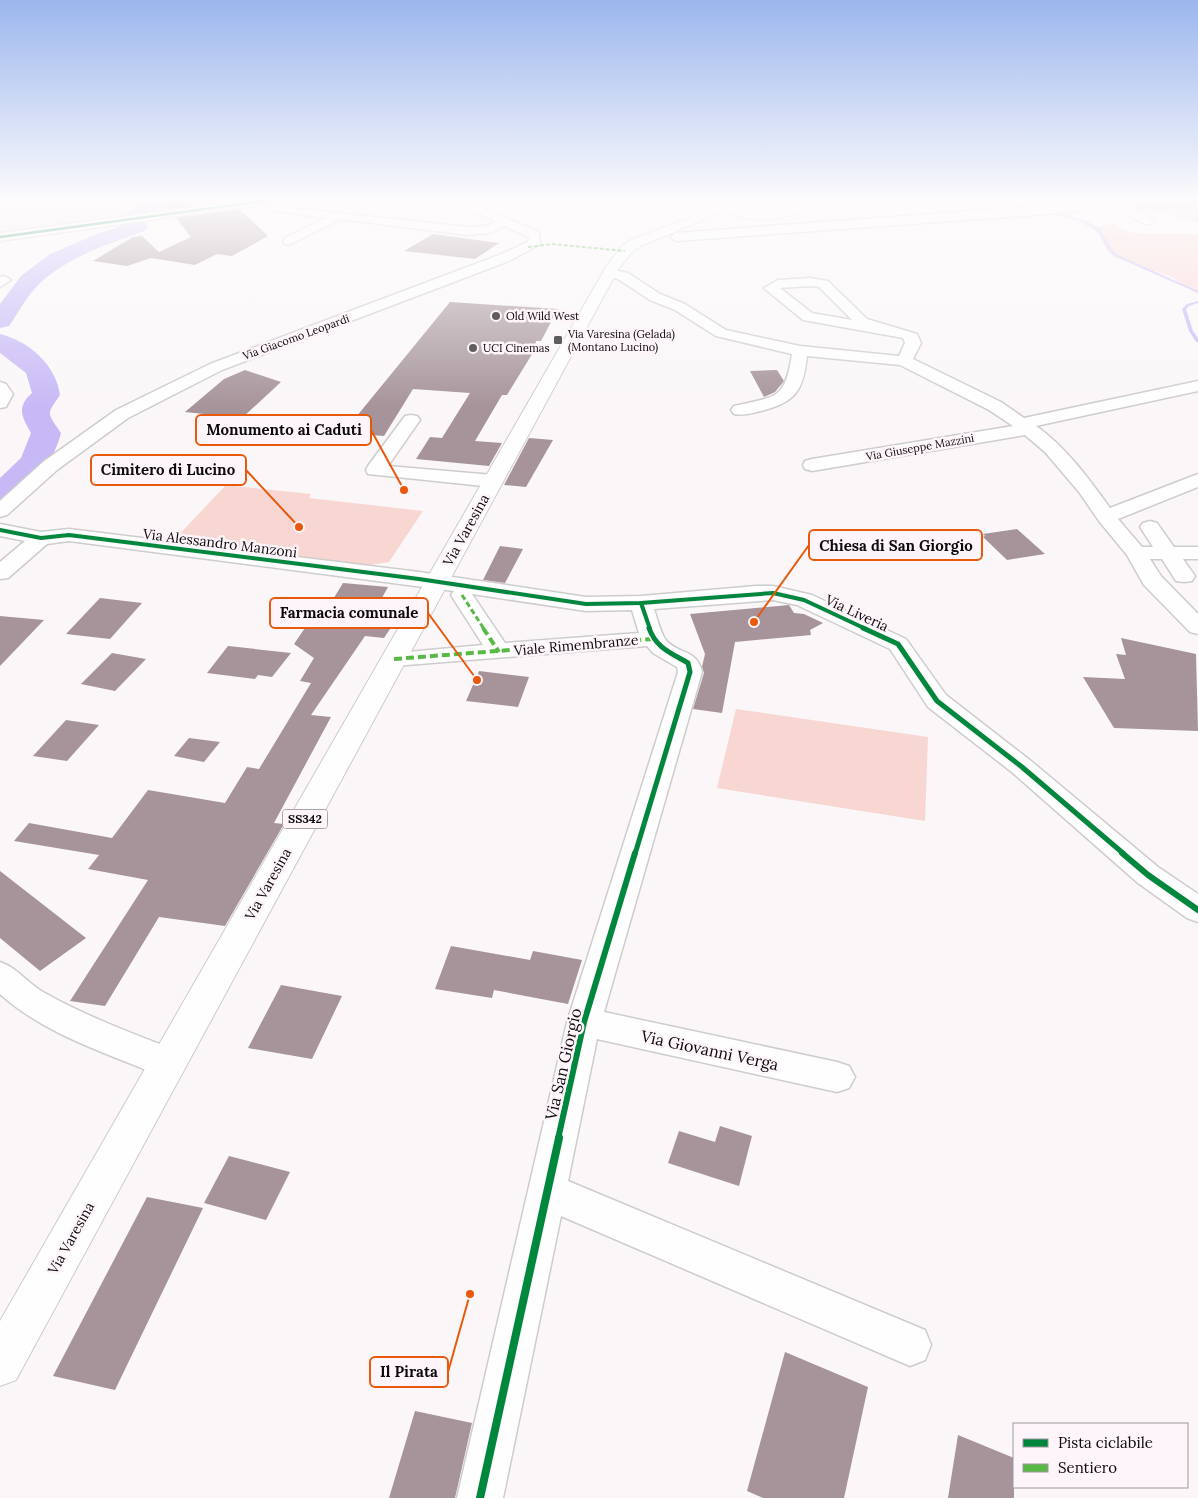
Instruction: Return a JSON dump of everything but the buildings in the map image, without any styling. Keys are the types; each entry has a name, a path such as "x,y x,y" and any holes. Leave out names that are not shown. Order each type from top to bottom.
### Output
{"main road":[{"name":"Via Varesina","path":"0,1364 394,659 450,588 493,481 612,268"}],"street":[{"name":"Via Giacomo Leopardi","path":"0,511 50,466 122,414 216,367 492,268"},
{"path":"614,268 655,297 680,307 721,332 800,351 861,355 904,361 971,393 1026,426 1041,438 1080,481 1106,517 1136,553 1152,580 1198,627"},
{"path":"878,328 862,322 823,284 810,282 778,284 771,288 808,317 878,328 900,331 912,337 913,343 904,361"},
{"path":"740,410 783,400 788,395 795,380 800,351"},
{"name":"Via Giuseppe Mazzini","path":"812,465 1026,426 1198,386"},
{"path":"411,420 375,470 493,481"},
{"path":"1106,517 1198,480"},
{"name":"Via Alessandro Manzoni","path":"0,525 53,528 69,535"},
{"path":"1150,527 1184,576"},
{"name":"Via Alessandro Manzoni","path":"0,530 41,538 69,535 450,588"},
{"path":"0,573 41,538"},
{"path":"1136,553 1198,553"},
{"name":"Via Liveria","path":"450,588 586,604 641,603 773,592 804,600 898,644 937,701 1022,767 1148,875 1198,910"},
{"name":"Viale Rimembranze","path":"450,588 499,652"},
{"path":"641,603 653,639"},
{"name":"Viale Rimembranze","path":"394,659 653,639"},
{"name":"Via San Giorgio","path":"480,1498 584,1022 690,672 688,663 661,648 653,639"},
{"path":"0,975 30,1001 91,1032 168,1063"},
{"name":"Via Giovanni Verga","path":"584,1022 837,1077"},
{"path":"547,1191 910,1345"}],"shaded area":[{"path":"1146,268 1198,268 1198,294 1170,276"},
{"path":"226,485 311,494 309,498 423,511 389,562 365,566 171,543"},
{"path":"736,709 928,737 925,821 717,788"}],"waterway":[{"path":"0,321 29,281 46,268"},
{"path":"1144,268 1198,292"},
{"path":"1198,302 1188,305 1184,309 1191,331 1198,341"},
{"path":"0,342 24,357 37,369 45,385 46,395 36,404 35,415 46,433 39,453 29,468 0,493"}],"marked path":[{"path":"462,595 499,652"},
{"path":"394,659 653,639"}],"cycle path":[{"path":"0,530 41,538 69,535 419,579 586,604 641,603 756,593 773,593 804,600 898,644 937,701 1022,767 1148,875 1198,910"},
{"path":"480,1498 584,1022 690,672 688,663 661,648 653,639 641,603"}],"place":[{"name":"Old Wild West","path":"496,316"},
{"name":"Via Varesina (Gelada) (Montano Lucino)","path":"558,340"},
{"name":"UCI Cinemas","path":"473,348"},
{"name":"Monumento ai Caduti","path":"404,490"},
{"name":"Cimitero di Lucino","path":"299,527"},
{"name":"Chiesa di San Giorgio","path":"754,622"},
{"name":"Farmacia comunale","path":"477,680"},
{"name":"Il Pirata","path":"470,1294"}]}
